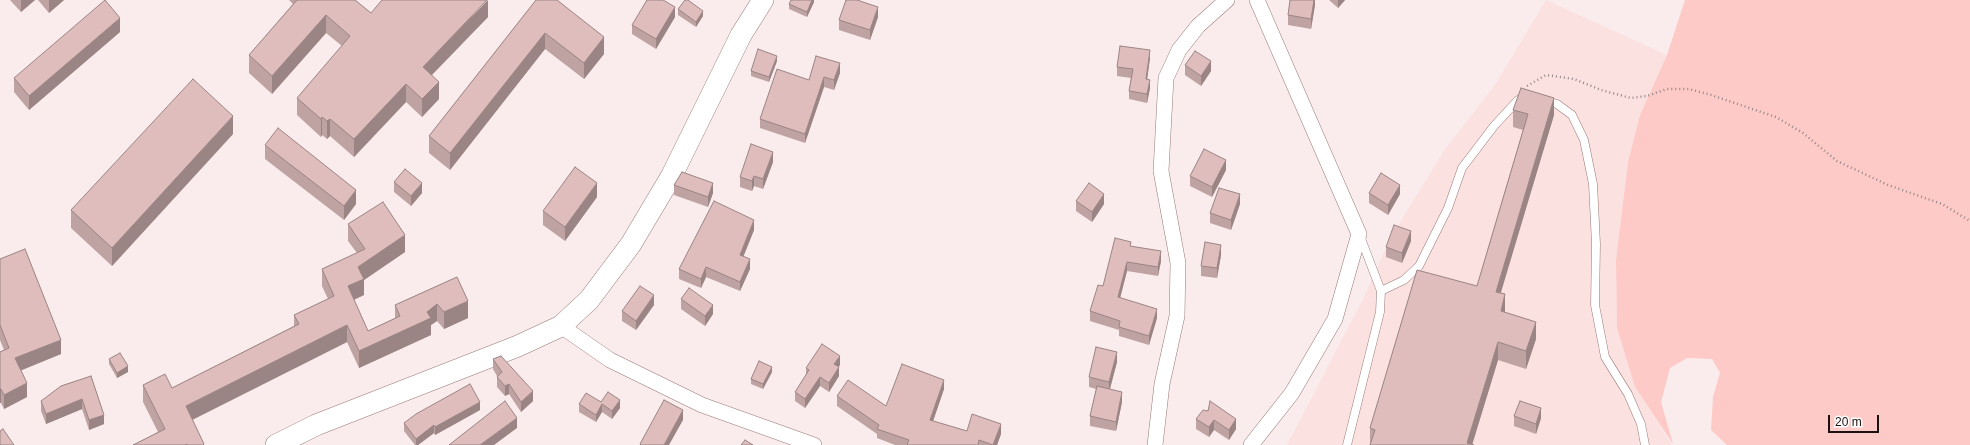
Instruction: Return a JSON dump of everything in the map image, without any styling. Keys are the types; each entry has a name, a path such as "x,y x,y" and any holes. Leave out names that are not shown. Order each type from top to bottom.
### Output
{"main road":[{"path":"276,445 316,425 518,346 561,326 589,300 631,244 672,175 741,35 763,0"}],"street":[{"path":"1155,445 1162,384 1177,316 1178,263 1162,171 1166,78 1179,50 1198,26 1227,0"},
{"path":"1251,445 1292,393 1335,319 1359,234 1257,0"},
{"path":"561,326 610,360 702,405 814,445"}],"lane":[{"path":"1381,291 1404,280 1419,266 1448,208 1462,168 1494,126 1518,100 1538,98 1557,104 1572,115 1584,140 1593,184 1596,244 1595,305 1605,357 1628,394 1641,424 1645,445"},
{"path":"1347,445 1380,312 1381,291 1359,234"}],"path":[{"path":"1518,100 1528,85 1546,75 1574,79 1601,90 1631,98 1647,96 1667,89 1689,89 1776,117 1803,133 1836,161 1888,185 1942,204 1970,221"}],"shaded area":[{"path":"1546,0 1667,55 1640,115 1628,162 1616,260 1617,328 1635,387 1672,445 1287,445 1363,299 1390,239 1443,152 1495,85"},
{"path":"1685,0 1970,0 1970,445 1727,445 1711,430 1713,397 1720,373 1712,359 1687,358 1670,368 1661,402 1673,444 1635,387 1617,328 1616,260 1628,162 1640,115 1667,55"}],"building":[{"path":"105,0 120,18 29,96 14,78"},
{"path":"297,0 355,0 371,13 382,0 487,0 423,67 439,82 422,99 406,84 354,139 330,119 327,121 322,117 321,119 297,98 350,36 326,15 272,76 249,55"},
{"path":"536,0 557,0 604,37 584,63 545,33 450,153 429,136"},
{"path":"647,0 663,0 675,7 656,39 632,25"},
{"path":"685,0 688,0 703,11 696,22 678,9"},
{"path":"791,0 812,0 807,12 789,4"},
{"path":"846,0 857,0 878,7 870,30 839,20"},
{"path":"1290,0 1314,0 1311,19 1288,15"},
{"path":"1120,46 1150,50 1146,79 1150,80 1147,94 1129,91 1133,69 1117,67"},
{"path":"758,49 777,56 769,77 751,71"},
{"path":"1195,51 1211,61 1201,76 1185,65"},
{"path":"816,56 840,63 834,80 824,77 805,134 760,119 777,69 809,80"},
{"path":"193,79 233,116 112,248 71,210"},
{"path":"1521,88 1554,98 1496,292 1505,294 1501,311 1536,322 1526,351 1498,342 1467,443 1474,445 1370,445 1375,430 1370,428 1417,270 1477,286 1528,114 1513,110"},
{"path":"278,128 356,190 344,206 265,145"},
{"path":"751,144 773,152 763,179 754,176 752,181 740,177"},
{"path":"1204,149 1226,160 1212,187 1190,176"},
{"path":"575,167 597,183 565,227 543,211"},
{"path":"405,169 422,183 411,196 394,182"},
{"path":"682,172 713,183 708,197 674,185"},
{"path":"1381,173 1400,185 1388,205 1369,193"},
{"path":"1089,183 1104,194 1092,212 1076,201"},
{"path":"1219,188 1240,194 1231,220 1210,213"},
{"path":"714,201 754,220 740,255 750,259 740,282 706,267 701,279 679,269"},
{"path":"383,202 405,235 358,267 364,279 348,286 368,331 400,316 395,305 457,277 468,301 444,312 437,304 427,312 431,318 359,351 347,325 186,406 204,444 203,445 133,445 165,429 143,385 165,374 172,388 299,324 294,315 334,296 322,269 365,249 348,224"},
{"path":"1394,225 1411,231 1402,253 1386,247"},
{"path":"1115,238 1131,242 1130,246 1161,251 1158,267 1127,262 1118,297 1157,309 1149,336 1119,327 1120,321 1090,311 1098,285 1103,286"},
{"path":"1205,242 1221,245 1217,268 1201,266"},
{"path":"25,249 61,340 15,358 27,383 4,395 0,389 0,352 9,348 0,325 0,259"},
{"path":"640,286 654,295 636,321 622,311"},
{"path":"689,288 713,305 705,316 681,299"},
{"path":"822,344 840,356 834,364 839,367 829,383 820,377 805,399 795,392 809,370 806,368"},
{"path":"1096,347 1117,352 1109,382 1089,377"},
{"path":"120,353 128,366 117,373 109,359"},
{"path":"501,356 533,391 521,402 509,384 505,386 497,377 502,372 493,359"},
{"path":"759,361 772,367 763,384 751,379"},
{"path":"902,364 944,380 930,420 967,431 972,414 1001,424 993,445 979,440 978,445 907,445 909,440 877,429 879,425 837,396 848,380 886,406"},
{"path":"91,376 104,415 89,420 82,399 46,414 41,401 61,386"},
{"path":"470,384 480,402 435,427 434,425 416,439 404,423 416,414"},
{"path":"1097,386 1122,392 1116,422 1090,416"},
{"path":"608,392 620,400 612,411 602,404 596,415 579,404 586,393 601,402"},
{"path":"664,400 683,410 664,445 641,445 640,444"},
{"path":"505,401 517,418 480,445 449,445"},
{"path":"1210,401 1236,419 1229,430 1214,420 1209,427 1196,419 1203,410 1208,411"},
{"path":"1520,401 1541,408 1536,424 1514,416"},
{"path":"3,429 14,445 0,445 0,431"},
{"path":"745,440 753,445 741,445"}]}
